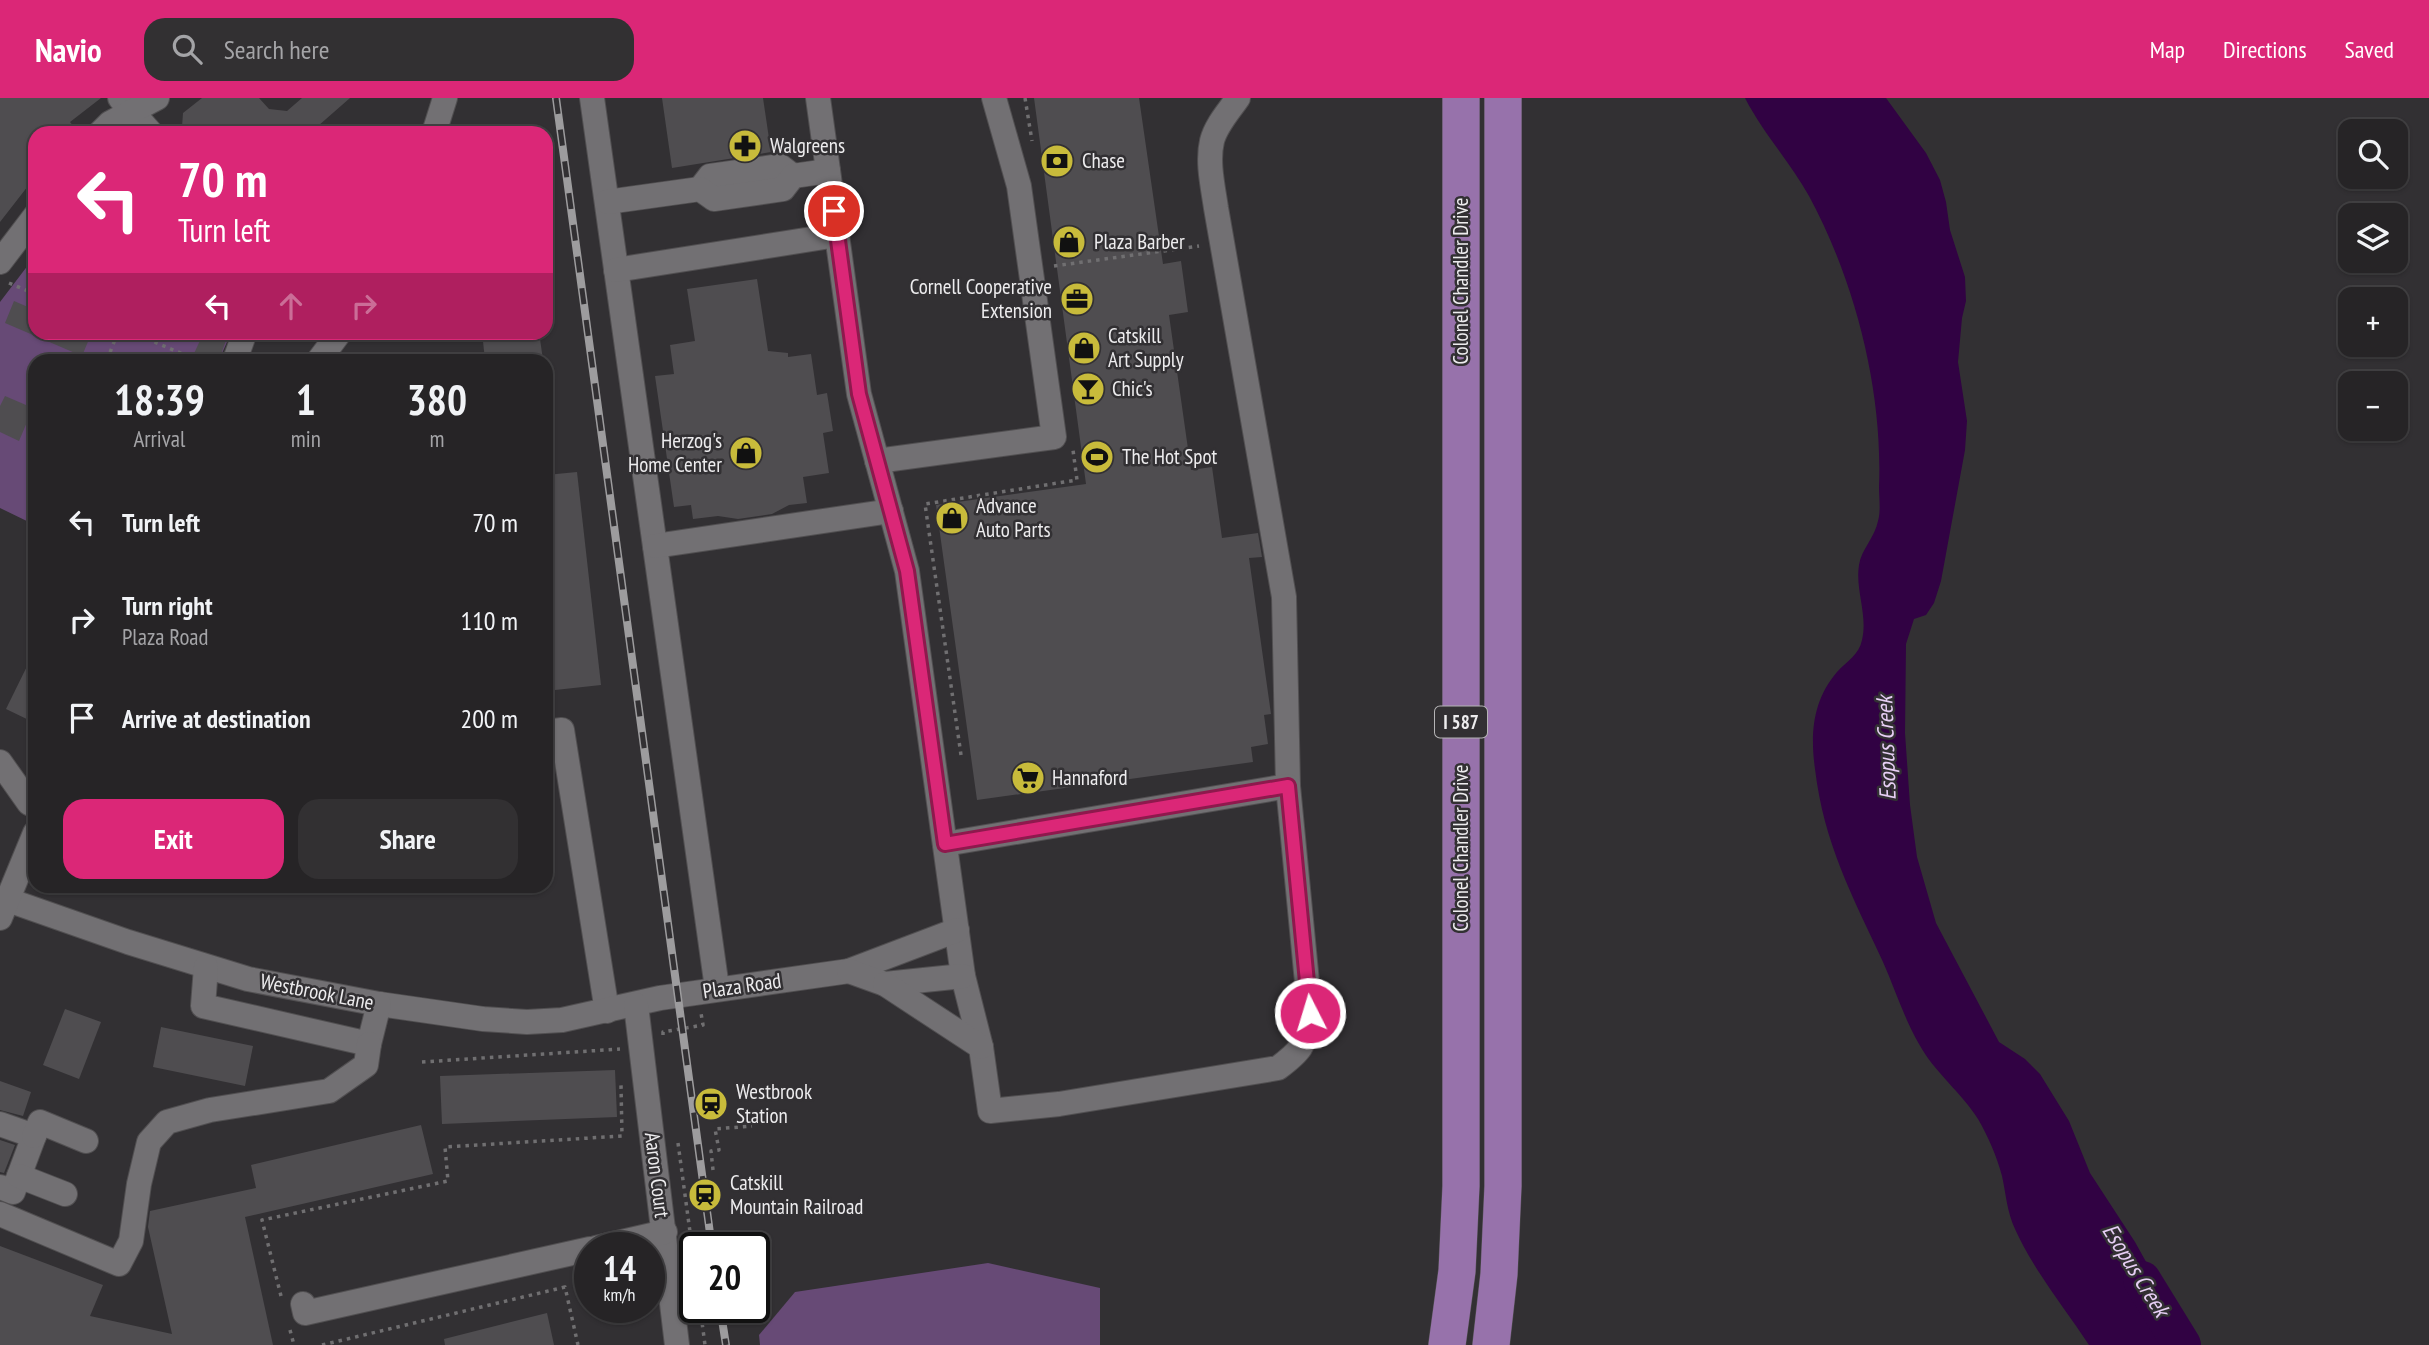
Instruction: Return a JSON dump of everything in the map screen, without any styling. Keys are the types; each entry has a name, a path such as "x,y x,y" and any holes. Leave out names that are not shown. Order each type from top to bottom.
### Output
{"highway":[{"name":"Colonel Chandler Drive","path":"1447,1345 1457,1271 1461,1186 1461,98"},
{"name":"Colonel Chandler Drive","path":"1490,1345 1499,1274 1503,1186 1503,98"}],"street":[{"path":"107,126 125,105 157,98"},
{"path":"436,126 445,98"},
{"path":"592,98 655,546 708,990"},
{"path":"818,98 859,394 907,571 963,976 981,1047 990,1111 1059,1104 1279,1068 1300,1051 1310,1013 1288,786 1284,597 1222,243 1211,160 1212,141 1217,128 1238,98"},
{"path":"877,461 1054,437 1019,186 994,98"},
{"path":"125,105 144,126"},
{"path":"607,202 700,189 710,176 780,166 793,176 828,171"},
{"path":"4,273 28,229"},
{"path":"616,270 837,234"},
{"path":"655,546 891,511"},
{"path":"553,731 562,730 607,1011"},
{"path":"0,762 28,802"},
{"path":"945,844 1288,786"},
{"path":"4,909 28,850"},
{"name":"Westbrook Lane","path":"4,909 248,979 379,1004 483,1019 527,1022 562,1020 636,1004"},
{"name":"Plaza Road","path":"636,1004 708,990 849,971 957,929"},
{"path":"206,968 203,1006 369,1044"},
{"name":"Plaza Road","path":"849,971 885,984 963,976"},
{"path":"885,984 981,1047"},
{"path":"0,1214 119,1264 131,1241 139,1184 149,1142 167,1122 210,1110 329,1091 366,1065 379,1004"},
{"name":"Aaron Court","path":"636,1004 677,1345"},
{"path":"65,1194 9,1182 40,1122 86,1141"},
{"path":"0,1124 34,1136"},
{"path":"292,1311 304,1313 574,1253"}],"path":[{"path":"1049,267 1222,243"},
{"path":"4,273 28,288"},
{"path":"150,340 183,354"},
{"path":"665,1045 663,1031 703,1025 708,990"},
{"path":"422,1062 620,1049 620,1061"},
{"path":"294,1345 292,1311 262,1220 448,1181 445,1147 622,1136 620,1074"},
{"path":"713,1170 711,1151 719,1150 715,1129 751,1126"},
{"path":"677,1137 690,1232"},
{"path":"322,1345 565,1287 578,1345"},
{"path":"702,1323 705,1345"}],"shaded area":[{"path":"28,265 28,340 228,340 222,354 28,354 28,522 0,508 0,302"},
{"path":"988,1263 1100,1288 1100,1345 760,1345 759,1335 795,1292"}],"water":[{"path":"1745,98 1886,98 1926,153 1940,180 1950,230 1965,277 1966,301 1958,362 1967,421 1965,450 1941,581 1934,603 1926,615 1914,619 1906,644 1905,733 1917,857 1936,923 1999,1042 2025,1059 2040,1074 2069,1121 2090,1173 2135,1242 2164,1294 2176,1345 2089,1345 2031,1260 2012,1223 2000,1169 1978,1119 1925,1054 1914,1034 1832,845 1819,796 1813,730 1823,694 1837,672 1855,654 1862,640 1859,565 1876,527 1879,513 1876,413 1863,337 1840,264 1809,196"}],"building":[{"path":"0,98 101,98 70,122 73,126 28,126 28,186 0,222"},
{"path":"202,98 259,98 269,109 287,111 302,98 350,98 318,126 182,126 183,113"},
{"name":"Walgreens","path":"662,98 763,98 771,152 672,168"},
{"path":"1034,98 1139,98 1163,264 1181,261 1188,312 1169,315 1191,470 1212,467 1222,538 1258,533 1262,557 1249,558 1271,714 1264,715 1268,744 1251,747 1253,762 977,800 936,505 1086,484"},
{"name":"Herzog's Home Center","path":"757,279 768,351 788,353 788,357 811,354 817,395 827,393 833,431 823,433 829,473 803,477 807,503 789,505 772,514 738,519 718,516 693,519 691,505 674,507 655,376 674,374 670,345 695,341 687,289"},
{"path":"14,301 28,307 28,333 5,323"},
{"path":"45,340 89,340 83,354"},
{"path":"200,340 226,340 221,354 194,354"},
{"path":"483,340 540,340 542,354 484,354"},
{"path":"5,396 28,406 28,420 19,441 0,432 0,406"},
{"path":"577,472 601,685 553,690 553,474"},
{"path":"28,664 28,720 6,709"},
{"path":"65,1009 101,1022 79,1079 43,1065"},
{"path":"161,1027 253,1046 245,1086 153,1067"},
{"path":"615,1070 617,1117 442,1124 440,1076"},
{"path":"0,1081 31,1092 23,1116 0,1110"},
{"path":"421,1125 433,1174 245,1217 273,1345 0,1345 0,1246 103,1285 90,1316 172,1334 148,1227 150,1211 256,1188 251,1165"},
{"path":"0,1140 15,1145 4,1173 0,1172"},
{"path":"547,1313 554,1345 445,1345 444,1339"}],"waterway":[{"name":"Esopus Creek","path":"2142,1280 2182,1345"}],"railway":[{"path":"556,98 710,1232"},
{"path":"723,1323 726,1345"}],"place":[{"name":"Walgreens","path":"745,146"},
{"name":"Chase","path":"1057,161"},
{"name":"Plaza Barber","path":"1069,242"},
{"name":"Cornell Cooperative Extension","path":"1077,299"},
{"name":"Catskill Art Supply","path":"1084,348"},
{"name":"Chic's","path":"1088,389"},
{"name":"Herzog's Home Center","path":"746,453"},
{"name":"The Hot Spot","path":"1097,457"},
{"name":"Advance Auto Parts","path":"952,518"},
{"name":"Hannaford","path":"1028,778"},
{"name":"Westbrook Station","path":"711,1104"},
{"name":"Catskill Mountain Railroad","path":"705,1195"}],"route":[{"path":"834,211 859,394 907,571 945,844 1288,786 1310,1013"}]}
